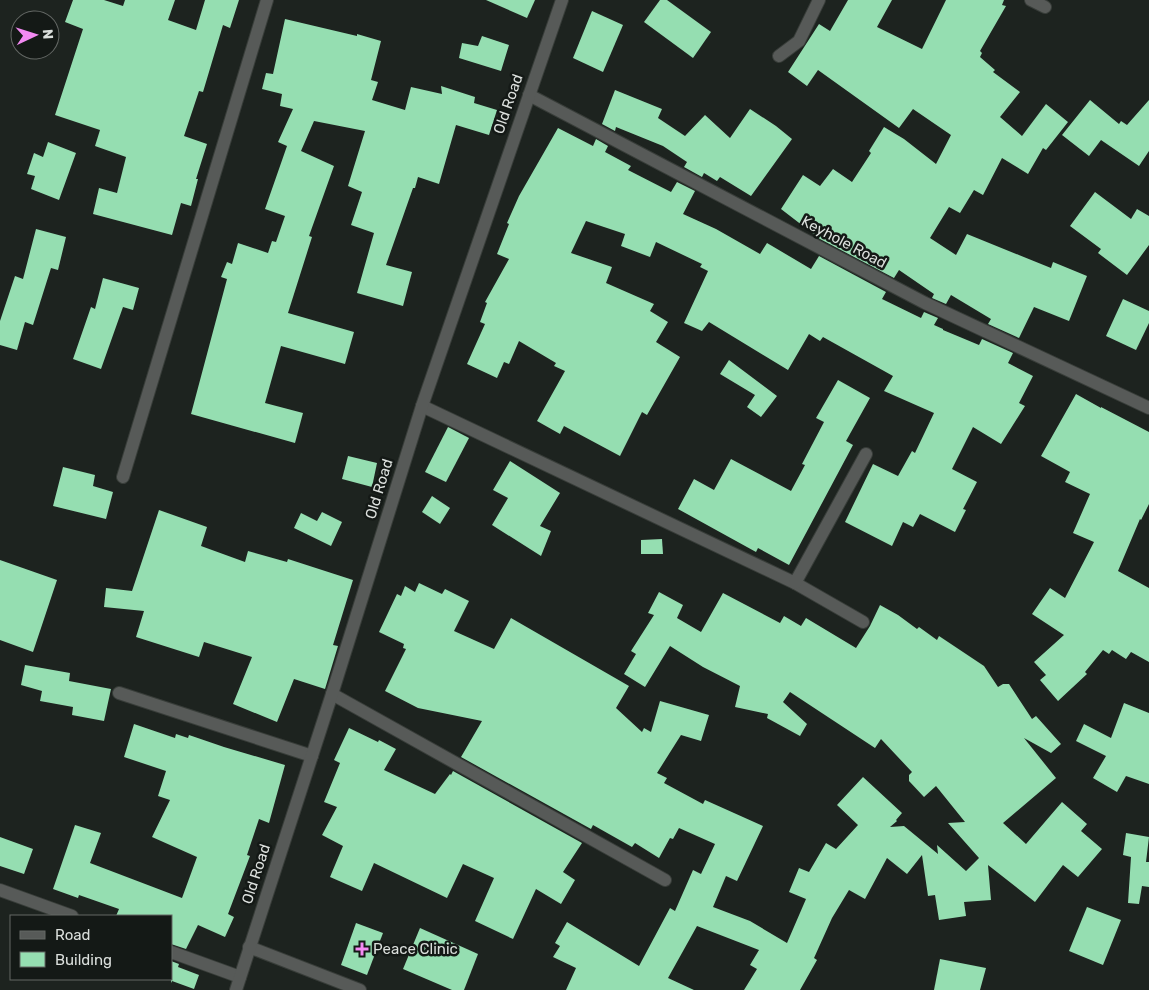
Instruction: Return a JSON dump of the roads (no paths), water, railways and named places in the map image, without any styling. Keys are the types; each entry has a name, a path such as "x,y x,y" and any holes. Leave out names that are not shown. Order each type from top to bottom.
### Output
{"street":[{"path":"123,477 267,0"},
{"name":"Old Road","path":"236,990 332,694 422,406 562,0"},
{"path":"779,56 798,41 819,0"},
{"path":"1031,0 1045,7"},
{"name":"Keyhole Road","path":"528,95 925,303 1149,408"},
{"path":"422,406 795,583 863,622"},
{"path":"795,583 866,454"},
{"path":"118,693 312,756"},
{"path":"332,694 665,880"},
{"path":"0,890 69,915"},
{"path":"249,947 360,990"},
{"path":"172,952 240,977"}],"place":[{"name":"Peace Clinic","path":"362,949"}]}
